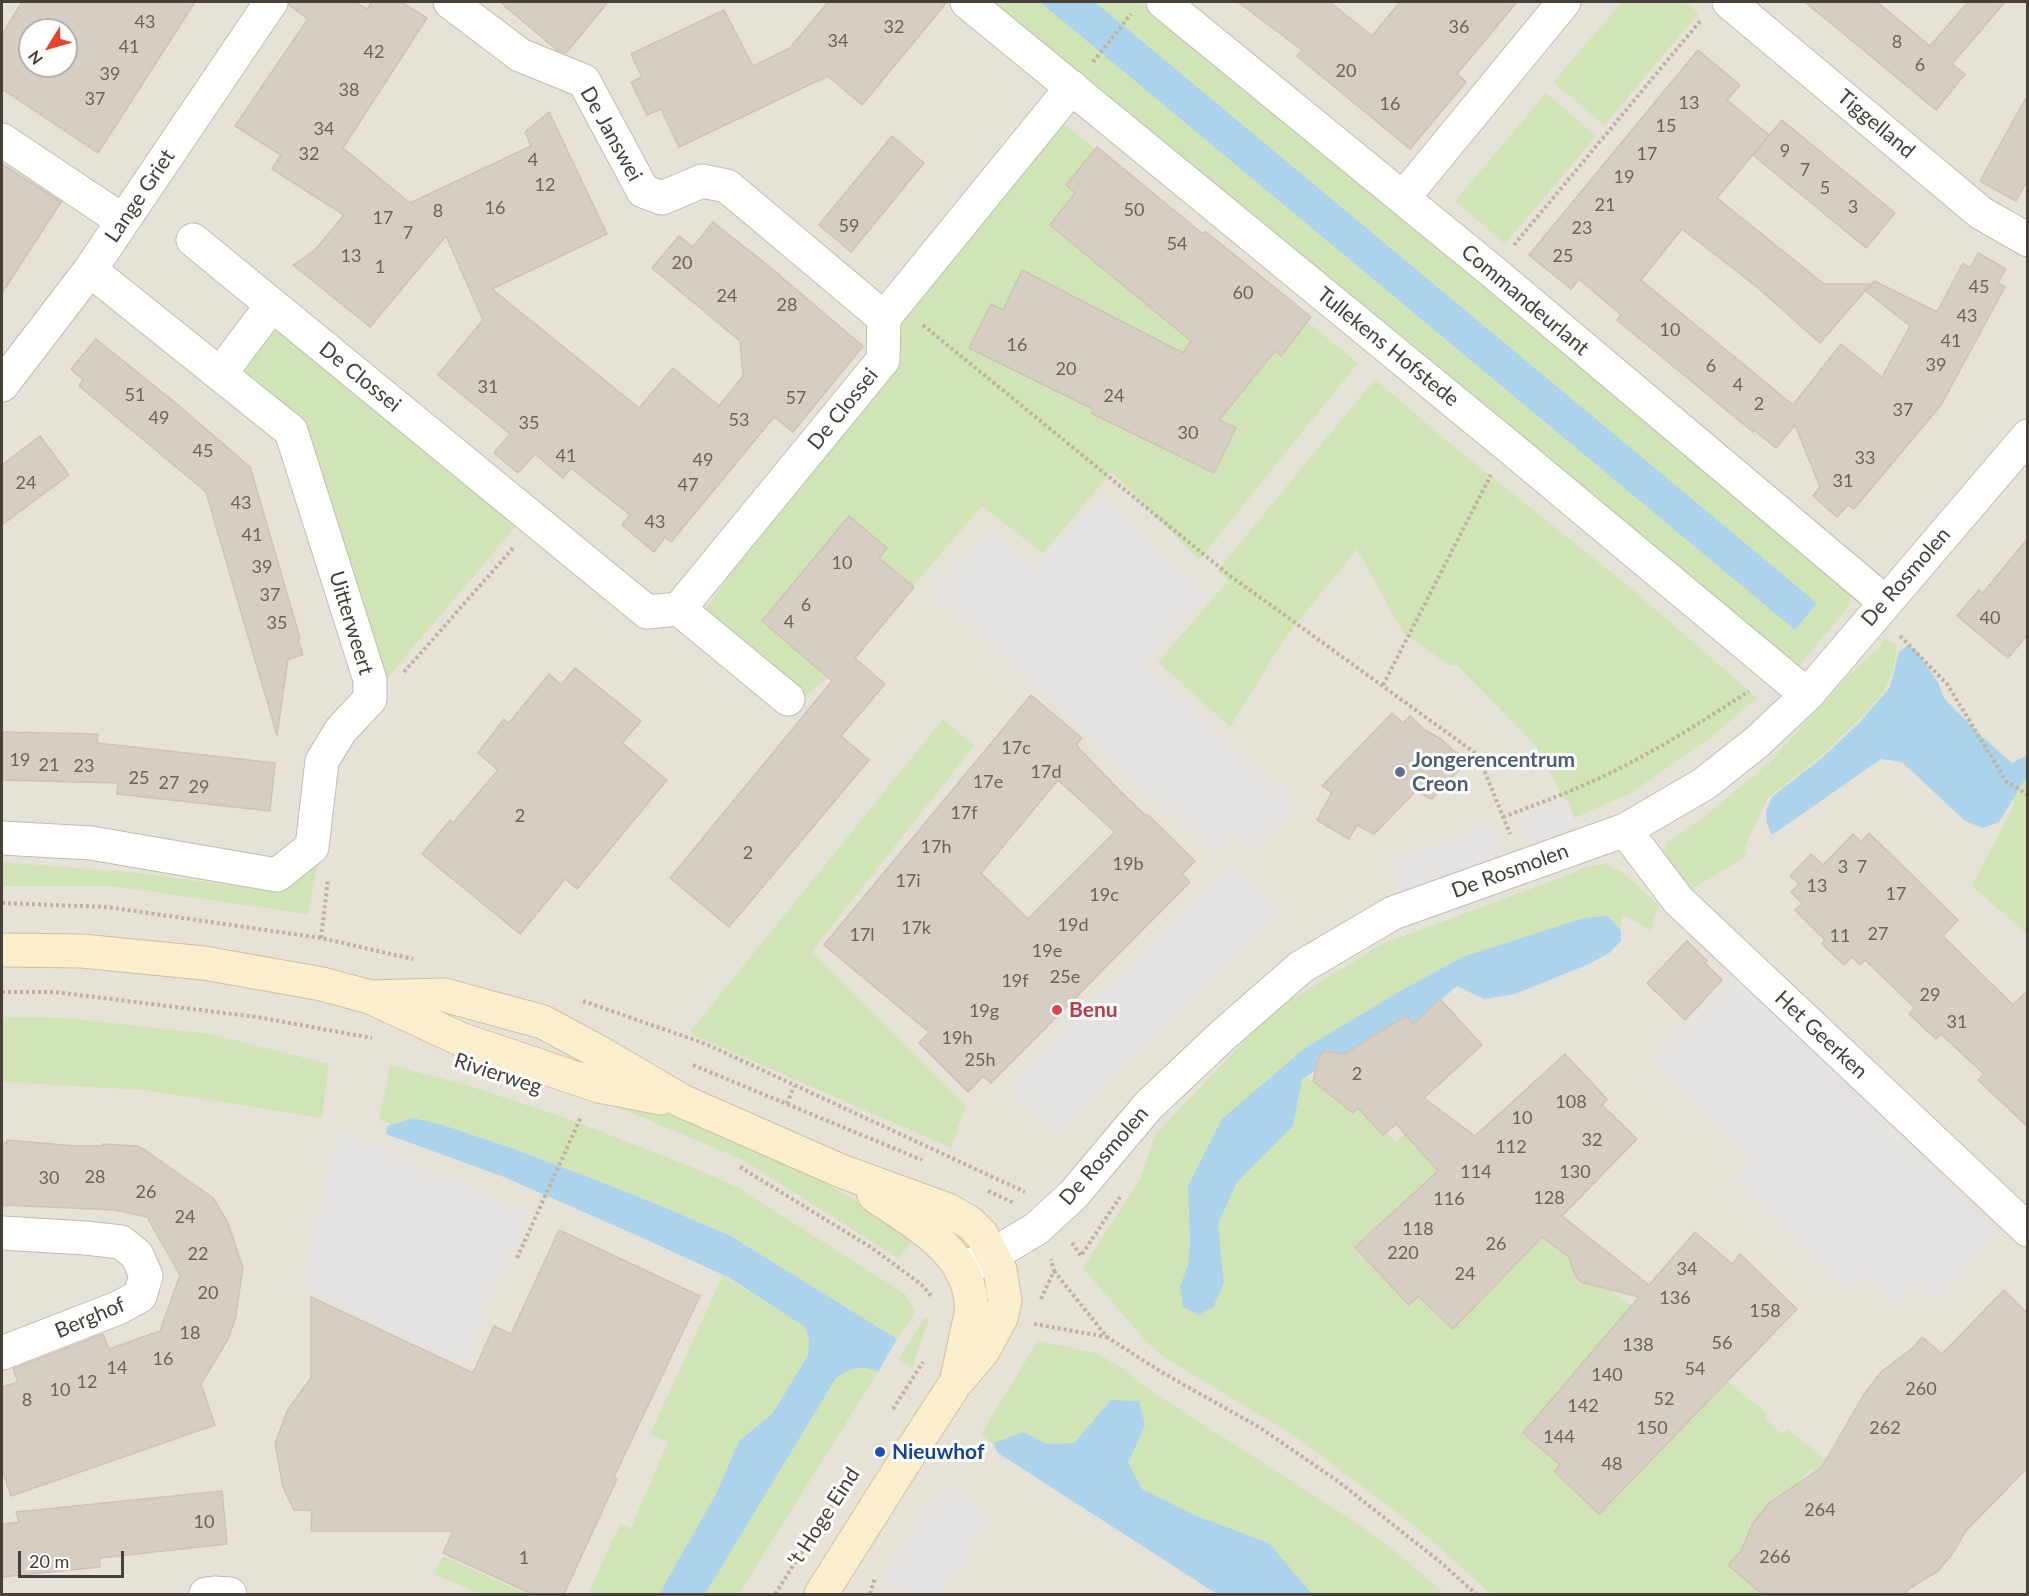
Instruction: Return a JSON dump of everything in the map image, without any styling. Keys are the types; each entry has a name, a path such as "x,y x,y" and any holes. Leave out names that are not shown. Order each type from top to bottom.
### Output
{"street":[{"name":"Lange Griet","path":"2,384 90,270 271,2"},
{"name":"De Janswei","path":"450,2 520,55 584,81 643,191 662,198 702,181 727,186 889,310"},
{"name":"Tullekens Hofstede","path":"967,2 1807,694"},
{"path":"1403,198 1564,2"},
{"name":"Tiggelland","path":"1729,2 1981,213 2028,240"},
{"name":"Commandeurlant","path":"1148,6 1403,198 1492,271 1879,609"},
{"path":"889,310 1072,87"},
{"path":"2,140 123,221"},
{"name":"De Clossei","path":"193,240 647,612 679,609 883,360 889,310"},
{"name":"Uitterweert","path":"90,270 291,431 370,680 370,699 341,730 322,761 312,847"},
{"path":"220,374 272,305"},
{"name":"De Rosmolen","path":"961,1270 1036,1229 1053,1214 1085,1181 1148,1106 1222,1036 1301,968 1393,913 1625,830 1704,784 1757,742 1807,694 2028,436"},
{"path":"679,609 788,699"},
{"name":"Het Geerken","path":"1625,830 1678,900 2028,1230"},
{"path":"2,838 91,843 277,875 312,847"},
{"name":"Rivierweg","path":"2,950 82,951 204,963 322,984 370,997 460,1039 599,1086 682,1101 841,1171 955,1213 982,1235 994,1254"},
{"name":"Rivierweg","path":"841,1171 945,1245 961,1270"},
{"name":"Berghof","path":"2,1233 121,1242 137,1255 146,1276 140,1296 118,1308 2,1353"},
{"name":"'t Hoge Eind","path":"821,1594 955,1384 994,1335 1005,1301 1004,1287 994,1254"},
{"name":"'t Hoge Eind","path":"955,1384 962,1364 972,1306 968,1284 961,1270"},
{"path":"206,1594 230,1594"}],"path":[{"path":"1072,87 1148,6"},
{"path":"1492,271 1702,20"},
{"path":"889,310 1229,575 1478,755 1522,866"},
{"path":"1383,685 1507,445"},
{"path":"370,699 391,688 536,521"},
{"path":"1879,609 1896,633 1947,684 2006,781 2028,795"},
{"path":"1503,816 1568,793 1626,766 1690,729 1779,671"},
{"path":"312,847 330,861 321,938"},
{"path":"2,992 54,992 257,1017 378,1040"},
{"path":"783,1110 794,1085"},
{"path":"517,1258 582,1114"},
{"path":"740,1167 872,1248 922,1285 932,1296 934,1302"},
{"path":"1054,1271 1107,1337 1259,1427 1339,1482 1439,1561 1476,1594"},
{"path":"893,1409 912,1379"},
{"name":"'t Hoge Eind","path":"775,1594 855,1469"}],"shaded area":[{"path":"2,2 2027,2 2027,1594 2,1594"},
{"path":"1101,496 1207,594 1143,663 1297,806 1254,852 1234,834 1215,855 933,593 993,528 1035,567"},
{"path":"1567,799 1577,826 1528,845 1518,817"},
{"path":"1492,823 1503,852 1401,892 1390,863"},
{"path":"1234,863 1283,912 1057,1135 1009,1085"},
{"path":"1734,974 2000,1234 1935,1302 1917,1285 1898,1305 1867,1275 1849,1293 1731,1178 1749,1159 1649,1061"},
{"path":"339,1130 528,1214 462,1365 302,1286"},
{"path":"944,1484 993,1516 942,1594 907,1594 883,1578"}],"green space":[{"path":"987,2 1040,2 1795,630 1817,603 1095,2 1140,2 1851,592 1850,605 1799,666 1790,665"},
{"path":"1622,2 1685,2 1699,13 1604,125 1553,82"},
{"path":"1546,93 1596,136 1505,244 1455,201"},
{"path":"1064,124 1358,363 1199,560 1112,472 1043,553 982,506 859,649 801,700 704,612 733,570 888,381 900,344 901,323"},
{"path":"276,326 517,525 388,677 382,676 302,423 244,372"},
{"path":"1375,379 1443,438 1632,589 1757,698 1711,737 1631,793 1574,818 1536,746 1457,665 1449,665 1403,633 1357,549 1285,638 1230,727 1158,662 1228,581 1217,571"},
{"path":"1884,639 1897,644 1893,670 1885,691 1821,756 1768,798 1745,847 1747,856 1688,891 1668,863 1666,843 1700,820 1768,764 1848,676 1879,648"},
{"path":"943,719 974,746 812,951 966,1105 951,1148 689,1033"},
{"path":"2027,755 2027,934 1972,886 2015,803 2005,794"},
{"path":"2,862 139,873 279,892 318,863 308,914 112,886 2,886"},
{"path":"1605,864 1621,871 1658,905 1651,931 1622,914 1621,931 1608,916 1462,957 1305,1048 1188,1186 1190,1242 1188,1265 1180,1287 1183,1307 1198,1315 1224,1283 1218,1225 1237,1182 1293,1126 1302,1079 1307,1077 1352,1112 1358,1108 1383,1135 1387,1133 1396,1142 1407,1131 1447,1163 1355,1247 1418,1296 1453,1329 1542,1237 1573,1260 1574,1272 1580,1281 1590,1285 1602,1284 1631,1306 1523,1433 1560,1465 1554,1471 1598,1514 1727,1381 1768,1414 1765,1418 1781,1434 1787,1429 1859,1485 1848,1499 1811,1468 1728,1565 1763,1594 1491,1594 1417,1528 1296,1437 1162,1356 1144,1339 1083,1268 1140,1179 1155,1135 1273,1011 1382,944 1582,868"},
{"path":"2,1017 67,1018 211,1034 329,1064 322,1118 145,1090 2,1082"},
{"path":"390,1065 466,1085 571,1120 737,1187 905,1294 914,1309 913,1316 897,1339 729,1235 632,1194 517,1150 443,1125 413,1118 391,1124 379,1120"},
{"path":"566,1089 657,1109 732,1139 821,1181 884,1216 916,1237 898,1258 743,1160 636,1115"},
{"path":"723,1275 805,1327 809,1339 808,1355 773,1413 739,1441 716,1494 659,1594 588,1594 620,1524 631,1528 668,1442 650,1434"},
{"path":"924,1318 929,1319 912,1368 899,1359"},
{"path":"1038,1341 1096,1353 1125,1370 1148,1389 1363,1527 1445,1594 1312,1594 1269,1543 1197,1516 1142,1489 1128,1463 1145,1425 1111,1400 1074,1443 1047,1444 1024,1432 993,1443 981,1434"},
{"path":"871,1368 878,1372 739,1594 705,1594 836,1378 845,1371"},
{"path":"443,1556 527,1594 480,1594 434,1574"}],"water":[{"path":"1040,2 1095,2 1817,603 1795,630"},
{"path":"1908,645 1916,650 1938,682 1944,698 1977,732 2012,763 2027,755 2027,776 1999,822 1983,828 1965,821 1902,762 1881,759 1772,835 1767,824 1766,811 1772,797 1823,757 1859,723 1890,687 1899,652"},
{"path":"1608,916 1621,931 1621,941 1609,953 1589,964 1515,994 1484,999 1457,986 1412,1024 1406,1016 1302,1079 1293,1126 1237,1182 1218,1224 1224,1283 1213,1307 1198,1315 1183,1307 1180,1287 1188,1265 1190,1242 1188,1186 1222,1119 1305,1048 1462,957 1584,918"},
{"path":"413,1118 443,1125 517,1150 632,1194 729,1235 897,1339 878,1372 861,1368 845,1372 836,1378 705,1594 659,1594 716,1494 739,1441 773,1413 808,1355 809,1339 805,1327 728,1277 504,1177 386,1134 387,1126"},
{"path":"1111,1400 1139,1401 1145,1425 1128,1463 1142,1489 1197,1516 1269,1543 1312,1594 1217,1594 998,1453 993,1443 1024,1432 1047,1444 1074,1443"}],"building":[{"path":"22,2 195,2 98,153 2,89 2,35"},
{"path":"289,2 355,2 367,9 372,2 401,2 427,18 343,148 410,203 531,146 525,132 549,112 607,234 492,289 639,408 673,368 719,406 743,376 740,341 652,268 679,236 693,247 713,222 780,275 863,346 793,432 774,417 671,542 665,537 654,552 622,525 630,515 571,468 563,478 535,454 518,473 494,453 510,434 438,375 483,320 446,236 370,327 293,265 315,250 344,215 272,169 281,155 235,126 308,19 289,5"},
{"path":"500,2 608,2 566,53 557,50"},
{"path":"828,2 947,2 862,105 828,76 679,147 661,109 647,115 631,82 642,77 631,54 724,10 753,66 790,48"},
{"path":"1238,2 1330,2 1372,36 1400,2 1517,2 1457,74 1466,82 1410,149 1297,56 1302,50"},
{"path":"1805,2 1877,2 1930,46 1968,2 2005,2 1952,64 1965,74 1936,110"},
{"path":"1698,50 1740,85 1727,100 1769,135 1717,198 1824,284 1871,284 1820,343 1757,287 1682,229 1641,280 1793,405 1841,344 1882,377 1910,326 1867,292 1874,281 1937,312 1963,263 1970,268 1978,253 2006,269 1998,283 2005,287 1941,405 1854,509 1848,505 1837,517 1813,496 1820,487 1795,425 1776,448 1754,430 1753,432 1617,320 1621,315 1579,279 1571,289 1529,255"},
{"path":"2028,94 2028,179 2016,201 1980,181"},
{"path":"1782,120 1895,213 1866,248 1753,155"},
{"path":"892,136 924,163 851,252 819,225"},
{"path":"1097,147 1203,234 1205,231 1311,317 1281,356 1275,351 1219,420 1236,428 1214,473 1091,413 1093,409 969,348 991,304 1003,310 1022,270 1183,353 1191,341 1050,225 1075,193 1066,185"},
{"path":"2,164 61,202 2,293"},
{"path":"96,339 250,467 303,655 288,659 277,735 206,492 79,386 83,380 71,369"},
{"path":"40,436 69,475 2,525 2,465"},
{"path":"849,516 887,548 879,558 914,587 855,658 885,684 841,736 869,760 729,927 670,878 832,681 762,621"},
{"path":"2028,538 2028,634 2008,658 1957,616 1979,590 1983,593"},
{"path":"575,668 641,721 622,743 667,780 577,889 565,879 520,934 422,854 450,820 453,823 498,770 478,753 504,719 509,723 549,674 561,685"},
{"path":"1031,695 1082,738 1076,745 1119,790 1195,861 1182,874 1190,882 991,1083 983,1076 968,1092 919,1043 929,1032 824,945","holes":["1058,780 1115,832 1028,919 981,873"]},
{"name":"Jongerencentrum Creon","path":"1392,713 1403,723 1410,716 1425,730 1441,739 1466,762 1432,799 1416,791 1374,834 1357,825 1349,839 1317,820 1332,792 1322,786"},
{"path":"2,732 98,734 97,743 275,763 270,811 117,794 118,783 2,780"},
{"path":"1869,833 1958,920 1943,936 2013,1005 2028,990 2028,1127 1978,1080 1984,1074 1941,1034 1936,1039 1909,1014 1915,1008 1865,960 1860,965 1852,957 1844,965 1822,944 1825,940 1795,910 1802,903 1791,892 1799,884 1790,876 1811,854 1823,865 1853,834 1861,842"},
{"path":"1687,941 1722,980 1685,1020 1647,983"},
{"path":"1440,999 1482,1045 1424,1098 1475,1136 1565,1054 1607,1099 1602,1105 1637,1139 1562,1216 1649,1285 1695,1232 1732,1264 1740,1254 1797,1309 1599,1514 1554,1471 1560,1465 1523,1433 1639,1297 1581,1282 1575,1275 1569,1257 1542,1237 1453,1329 1418,1296 1409,1305 1355,1247 1438,1171 1396,1124 1383,1135 1358,1108 1353,1113 1313,1081 1318,1060 1323,1051 1344,1054 1406,1016 1413,1024"},
{"path":"7,1140 75,1146 103,1146 103,1144 137,1146 145,1150 213,1198 228,1223 243,1268 235,1320 228,1339 201,1384 215,1425 11,1496 2,1468 2,1387 18,1382 13,1369 103,1334 109,1349 160,1331 180,1275 147,1217 115,1210 2,1205 2,1142 7,1143"},
{"path":"559,1230 700,1296 614,1477 617,1479 564,1594 532,1594 443,1553 453,1531 311,1531 312,1510 294,1510 283,1487 275,1444 287,1411 311,1378 311,1297 473,1373 494,1326 511,1334"},
{"path":"2004,1290 2028,1314 2028,1467 1965,1532 1953,1553 1938,1571 1904,1594 1762,1594 1728,1565 1741,1551 1753,1523 1769,1503 1822,1467 1864,1394 1882,1371 1913,1348 1922,1337 1942,1354"},
{"path":"222,1491 227,1544 99,1558 100,1567 2,1577 2,1524 19,1522 16,1512"}],"place":[{"name":"Jongerencentrum Creon","path":"1400,772"},
{"name":"Benu","path":"1057,1010"},
{"name":"Nieuwhof","path":"880,1452"}]}
